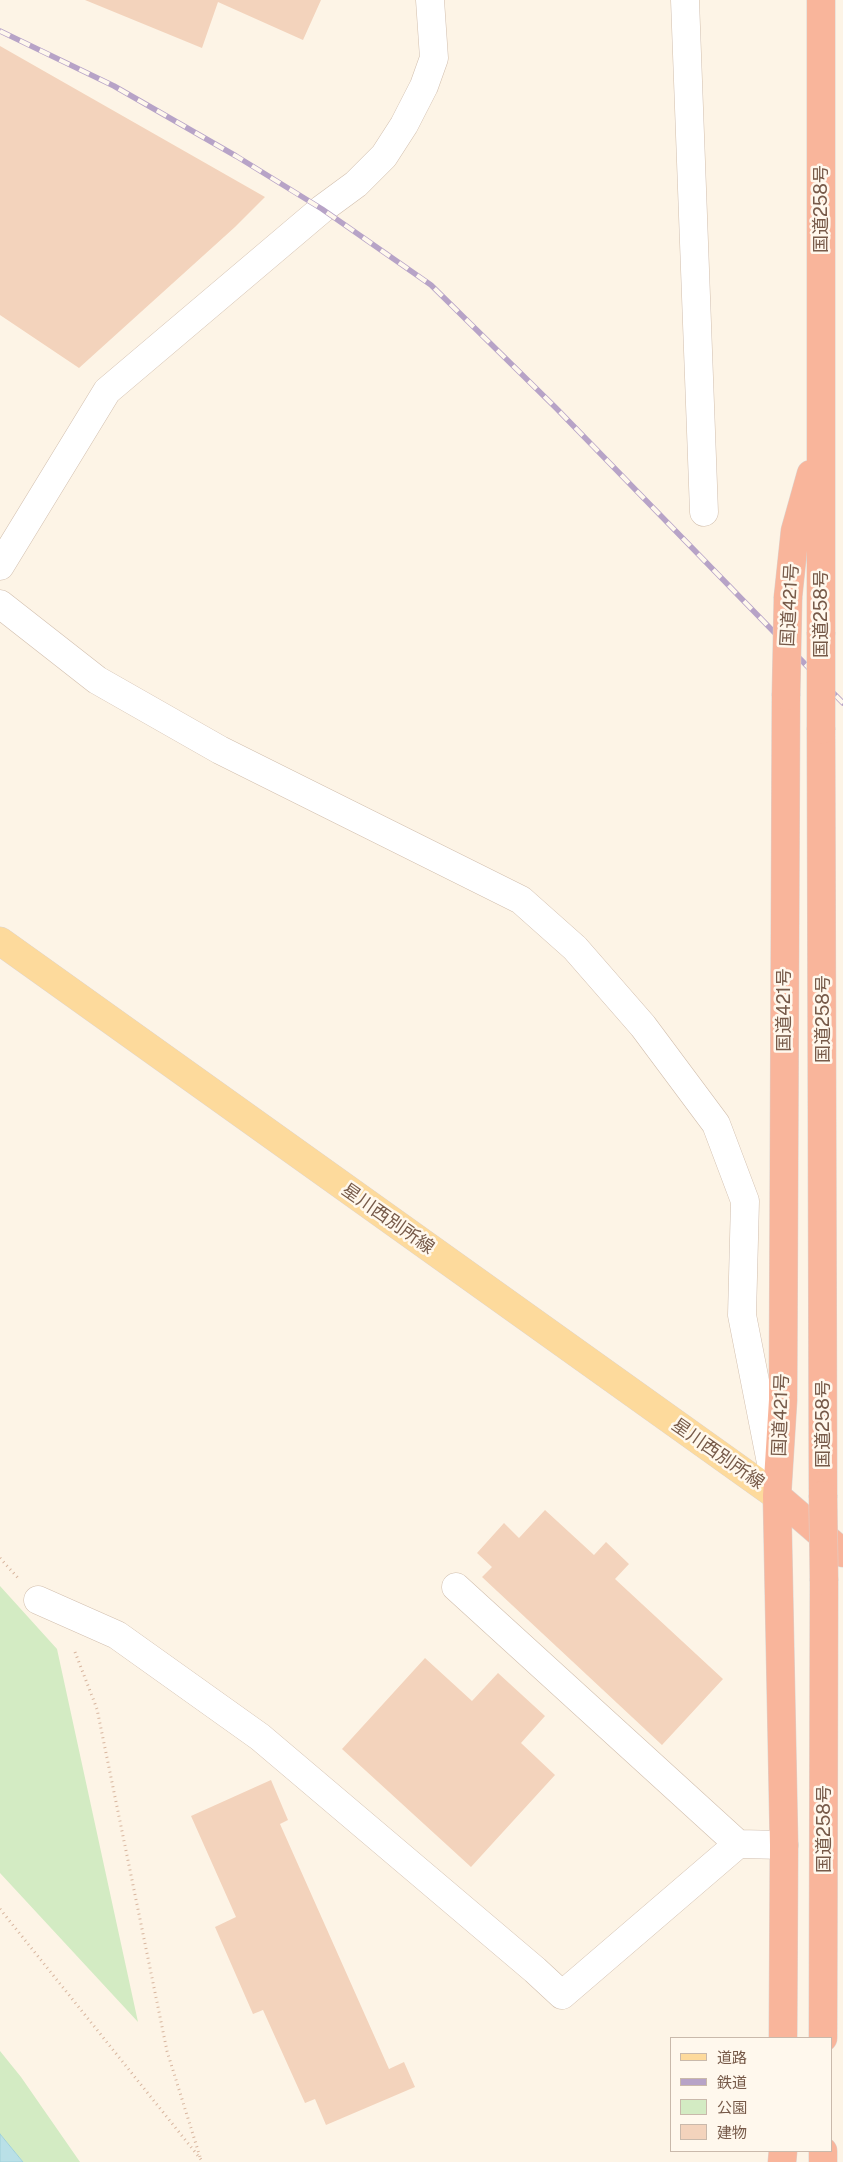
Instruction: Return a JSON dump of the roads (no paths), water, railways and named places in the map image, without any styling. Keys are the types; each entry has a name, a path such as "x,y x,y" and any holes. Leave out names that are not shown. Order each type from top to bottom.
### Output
{"highway":[{"name":"国道258号","path":"820,0 824,1581 823,2037"},
{"name":"国道421号","path":"783,2037 784,1845 777,1496 783,1400 788,597 796,531 821,441"},
{"path":"777,1496 843,1553"}],"main road":[{"name":"星川西別所線","path":"0,942 777,1496"}],"street":[{"path":"0,566 106,391 322,209 356,184 384,156 404,126 424,86 434,58 430,0"},
{"path":"685,0 704,512"},
{"path":"0,604 97,680 220,750 521,900 582,955 643,1026 716,1124 745,1201 742,1315 777,1496"},
{"path":"456,1587 738,1844 784,1845"},
{"path":"38,1600 117,1635 260,1737 562,1995 738,1844"}],"water":[{"path":"0,2134 23,2162 0,2162"}],"railway":[{"path":"0,31 114,86 236,156 322,209 431,285 556,408 843,703"}]}
